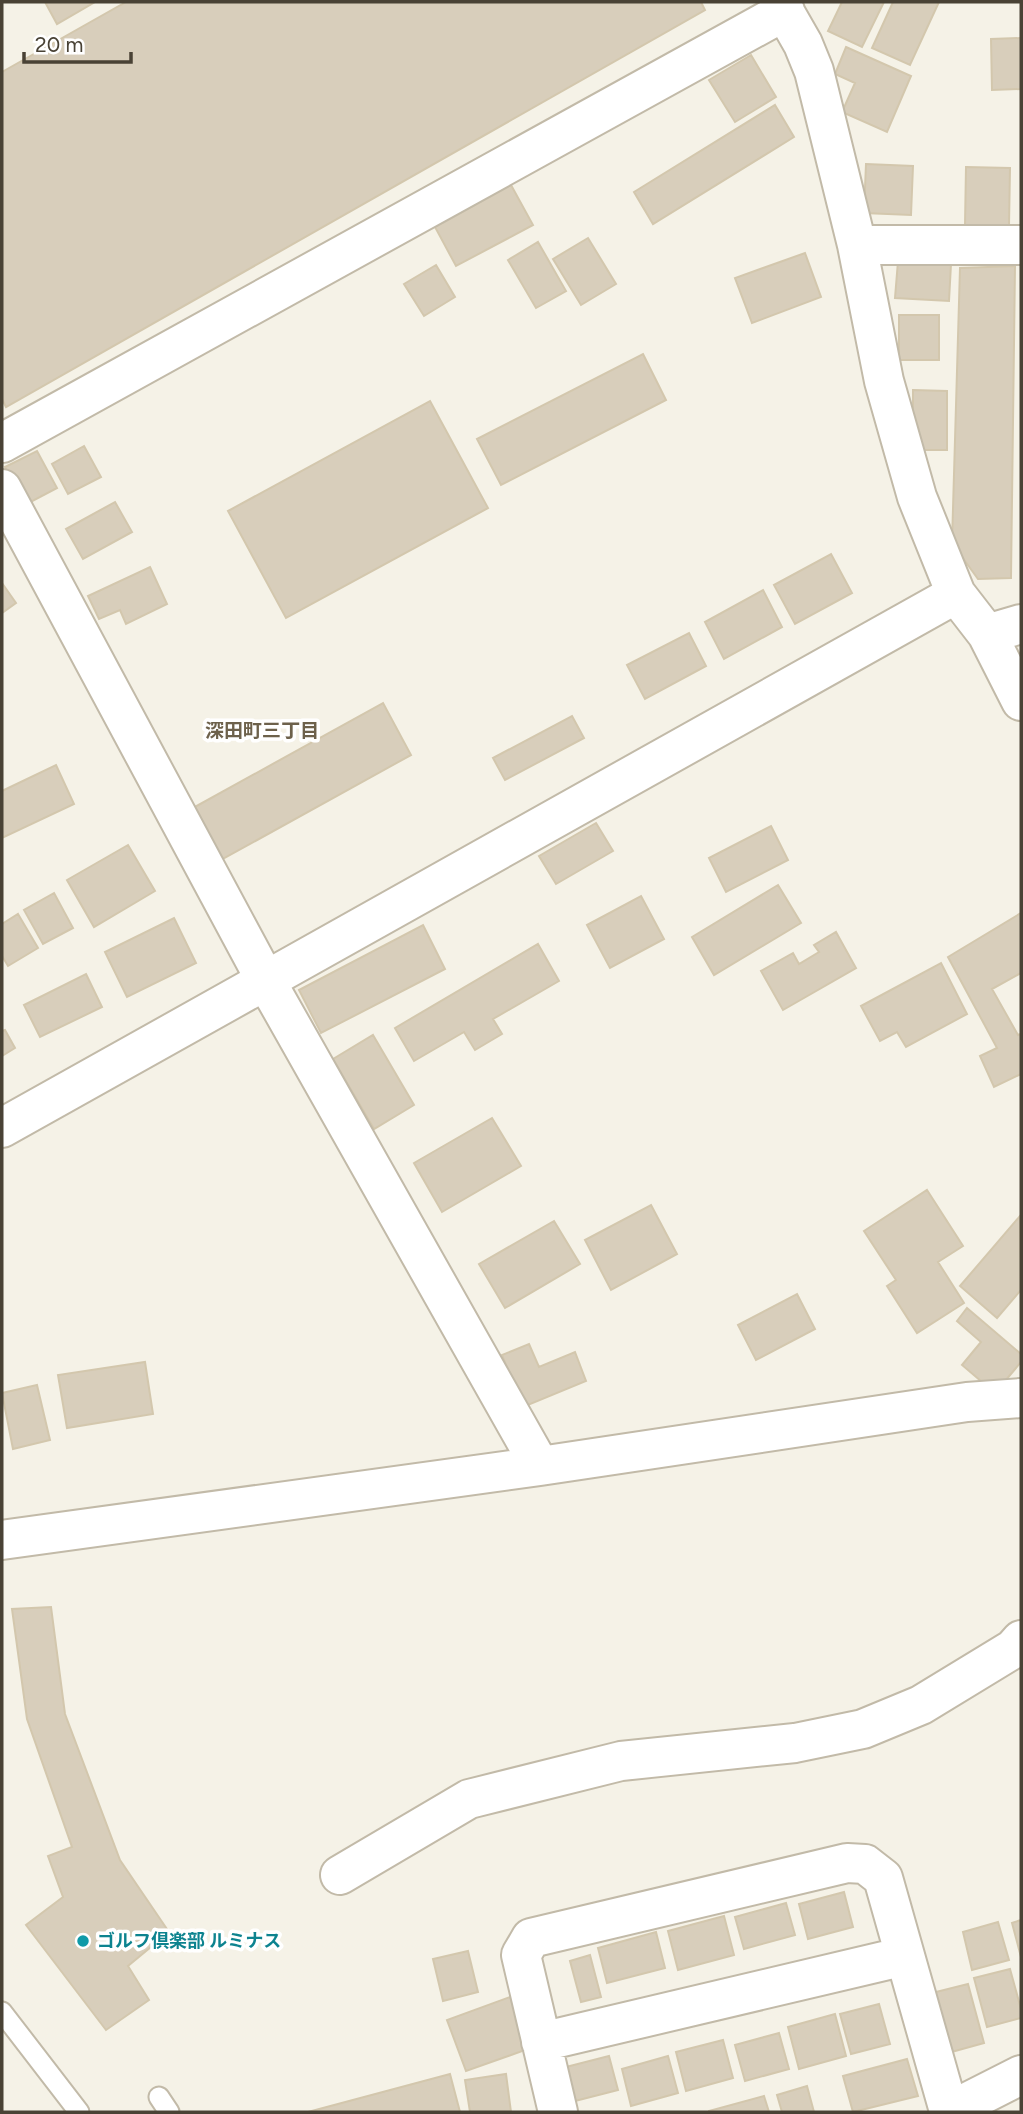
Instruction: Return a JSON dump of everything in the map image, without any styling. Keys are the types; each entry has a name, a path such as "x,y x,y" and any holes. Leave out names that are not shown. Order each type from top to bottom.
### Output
{"street":[{"path":"2,443 782,6 814,71 857,246 884,381 917,497 956,594 1004,629 1021,701"},
{"path":"857,246 1021,245"},
{"path":"2,489 267,981 540,1466"},
{"path":"2,1128 956,594"},
{"path":"2,1540 540,1466 953,1404 1021,1398"},
{"path":"340,1875 469,1799 621,1761 795,1743 863,1729 921,1705 1013,1649 1021,1640"},
{"path":"558,2112 522,1955 531,1938 847,1863 865,1864 883,1878 949,2112 1021,2075"},
{"path":"541,2042 905,1956"}],"lane":[{"path":"2,2012 79,2112"}],"building":[{"path":"45,2 95,2 57,24"},
{"path":"126,2 701,2 705,10 6,407 2,399 2,72"},
{"path":"842,2 884,2 862,47 828,31"},
{"path":"893,2 939,2 910,65 872,48"},
{"path":"1021,38 1021,89 992,90 991,39"},
{"path":"846,47 911,76 887,132 842,112 855,83 835,74"},
{"path":"751,55 776,97 735,122 709,80"},
{"path":"775,105 794,137 653,224 634,192"},
{"path":"866,164 913,166 911,215 864,213"},
{"path":"966,167 1010,168 1009,226 965,225"},
{"path":"511,185 533,225 456,266 435,227"},
{"path":"588,238 616,284 581,305 553,259"},
{"path":"538,242 566,291 536,308 508,260"},
{"path":"805,253 821,297 752,323 735,278"},
{"path":"898,261 951,264 949,301 895,298"},
{"path":"436,265 455,297 424,316 404,284"},
{"path":"1015,266 1011,578 978,579 952,543 960,268"},
{"path":"899,315 939,315 939,360 899,360"},
{"path":"643,354 666,400 501,485 477,439"},
{"path":"913,390 947,391 947,450 913,450"},
{"path":"430,401 488,508 286,618 228,511"},
{"path":"84,446 101,477 68,494 52,464"},
{"path":"37,451 57,488 25,505 5,467"},
{"path":"115,502 132,532 83,559 66,529"},
{"path":"831,554 852,593 795,624 774,585"},
{"path":"150,567 167,604 126,624 120,610 99,619 88,596"},
{"path":"2,583 16,603 2,613"},
{"path":"763,590 782,627 724,659 705,622"},
{"path":"689,633 706,666 645,699 627,665"},
{"path":"383,703 411,755 221,860 193,808"},
{"path":"572,716 584,738 505,780 493,758"},
{"path":"56,765 74,804 2,838 2,791"},
{"path":"596,823 613,851 556,884 539,856"},
{"path":"771,826 788,860 726,892 709,858"},
{"path":"128,845 155,891 94,927 67,880"},
{"path":"778,885 801,923 714,975 692,937"},
{"path":"54,893 73,928 43,944 24,910"},
{"path":"641,896 664,939 610,968 587,925"},
{"path":"1021,913 1021,973 992,989 1018,1035 1021,1034 1021,1074 994,1087 980,1056 997,1048 948,957"},
{"path":"18,914 38,948 8,966 2,956 2,924"},
{"path":"174,918 196,963 127,997 105,952"},
{"path":"423,925 445,969 321,1033 299,990"},
{"path":"836,932 856,968 783,1010 761,971 793,953 799,964 819,952 814,945"},
{"path":"538,944 559,981 493,1019 502,1034 475,1050 464,1032 414,1061 395,1028"},
{"path":"941,963 967,1014 906,1047 897,1032 880,1041 861,1006"},
{"path":"86,974 102,1007 40,1037 24,1005"},
{"path":"5,1030 15,1048 2,1056 2,1031"},
{"path":"373,1035 414,1105 374,1129 333,1059"},
{"path":"492,1118 521,1166 442,1212 414,1163"},
{"path":"927,1190 963,1246 938,1262 964,1303 917,1333 887,1286 896,1280 864,1231"},
{"path":"651,1205 677,1254 611,1290 585,1240"},
{"path":"1020,1216 1021,1290 997,1318 960,1286"},
{"path":"554,1221 580,1264 505,1308 479,1264"},
{"path":"797,1294 815,1329 756,1360 738,1325"},
{"path":"967,1308 1021,1354 1021,1362 995,1393 962,1365 981,1342 957,1321"},
{"path":"529,1344 539,1367 575,1352 586,1381 523,1407 502,1355"},
{"path":"145,1362 153,1414 67,1428 58,1375"},
{"path":"37,1385 50,1440 13,1449 2,1393"},
{"path":"51,1607 65,1714 120,1860 169,1932 128,1966 149,2000 106,2030 26,1925 63,1897 48,1856 72,1847 27,1719 12,1609"},
{"path":"844,1892 853,1927 808,1939 799,1904"},
{"path":"786,1903 795,1935 744,1949 735,1917"},
{"path":"724,1916 734,1955 678,1970 668,1931"},
{"path":"1021,1920 1021,1957 1012,1923"},
{"path":"998,1922 1009,1960 972,1970 963,1932"},
{"path":"656,1932 665,1968 607,1983 598,1948"},
{"path":"468,1951 478,1992 443,2001 433,1959"},
{"path":"590,1955 601,1997 581,2002 570,1961"},
{"path":"1010,1969 1021,2018 987,2027 974,1978"},
{"path":"968,1984 984,2043 948,2053 932,1993"},
{"path":"510,1997 528,2049 466,2071 447,2020"},
{"path":"879,2004 890,2044 851,2054 840,2014"},
{"path":"835,2014 846,2056 799,2069 788,2027"},
{"path":"779,2033 789,2069 745,2081 735,2045"},
{"path":"723,2040 733,2078 686,2091 676,2052"},
{"path":"609,2056 618,2090 575,2101 566,2067"},
{"path":"668,2056 678,2093 631,2106 622,2069"},
{"path":"907,2059 918,2096 853,2112 843,2076"},
{"path":"450,2074 460,2112 308,2112"},
{"path":"506,2074 511,2112 470,2112 465,2080"},
{"path":"807,2086 814,2112 782,2112 777,2095"},
{"path":"764,2096 769,2112 709,2112 709,2111"}],"place":[{"name":"ゴルフ倶楽部 ルミナス","path":"83,1941"}],"district":[{"name":"深田町三丁目","path":"262,730"}]}
